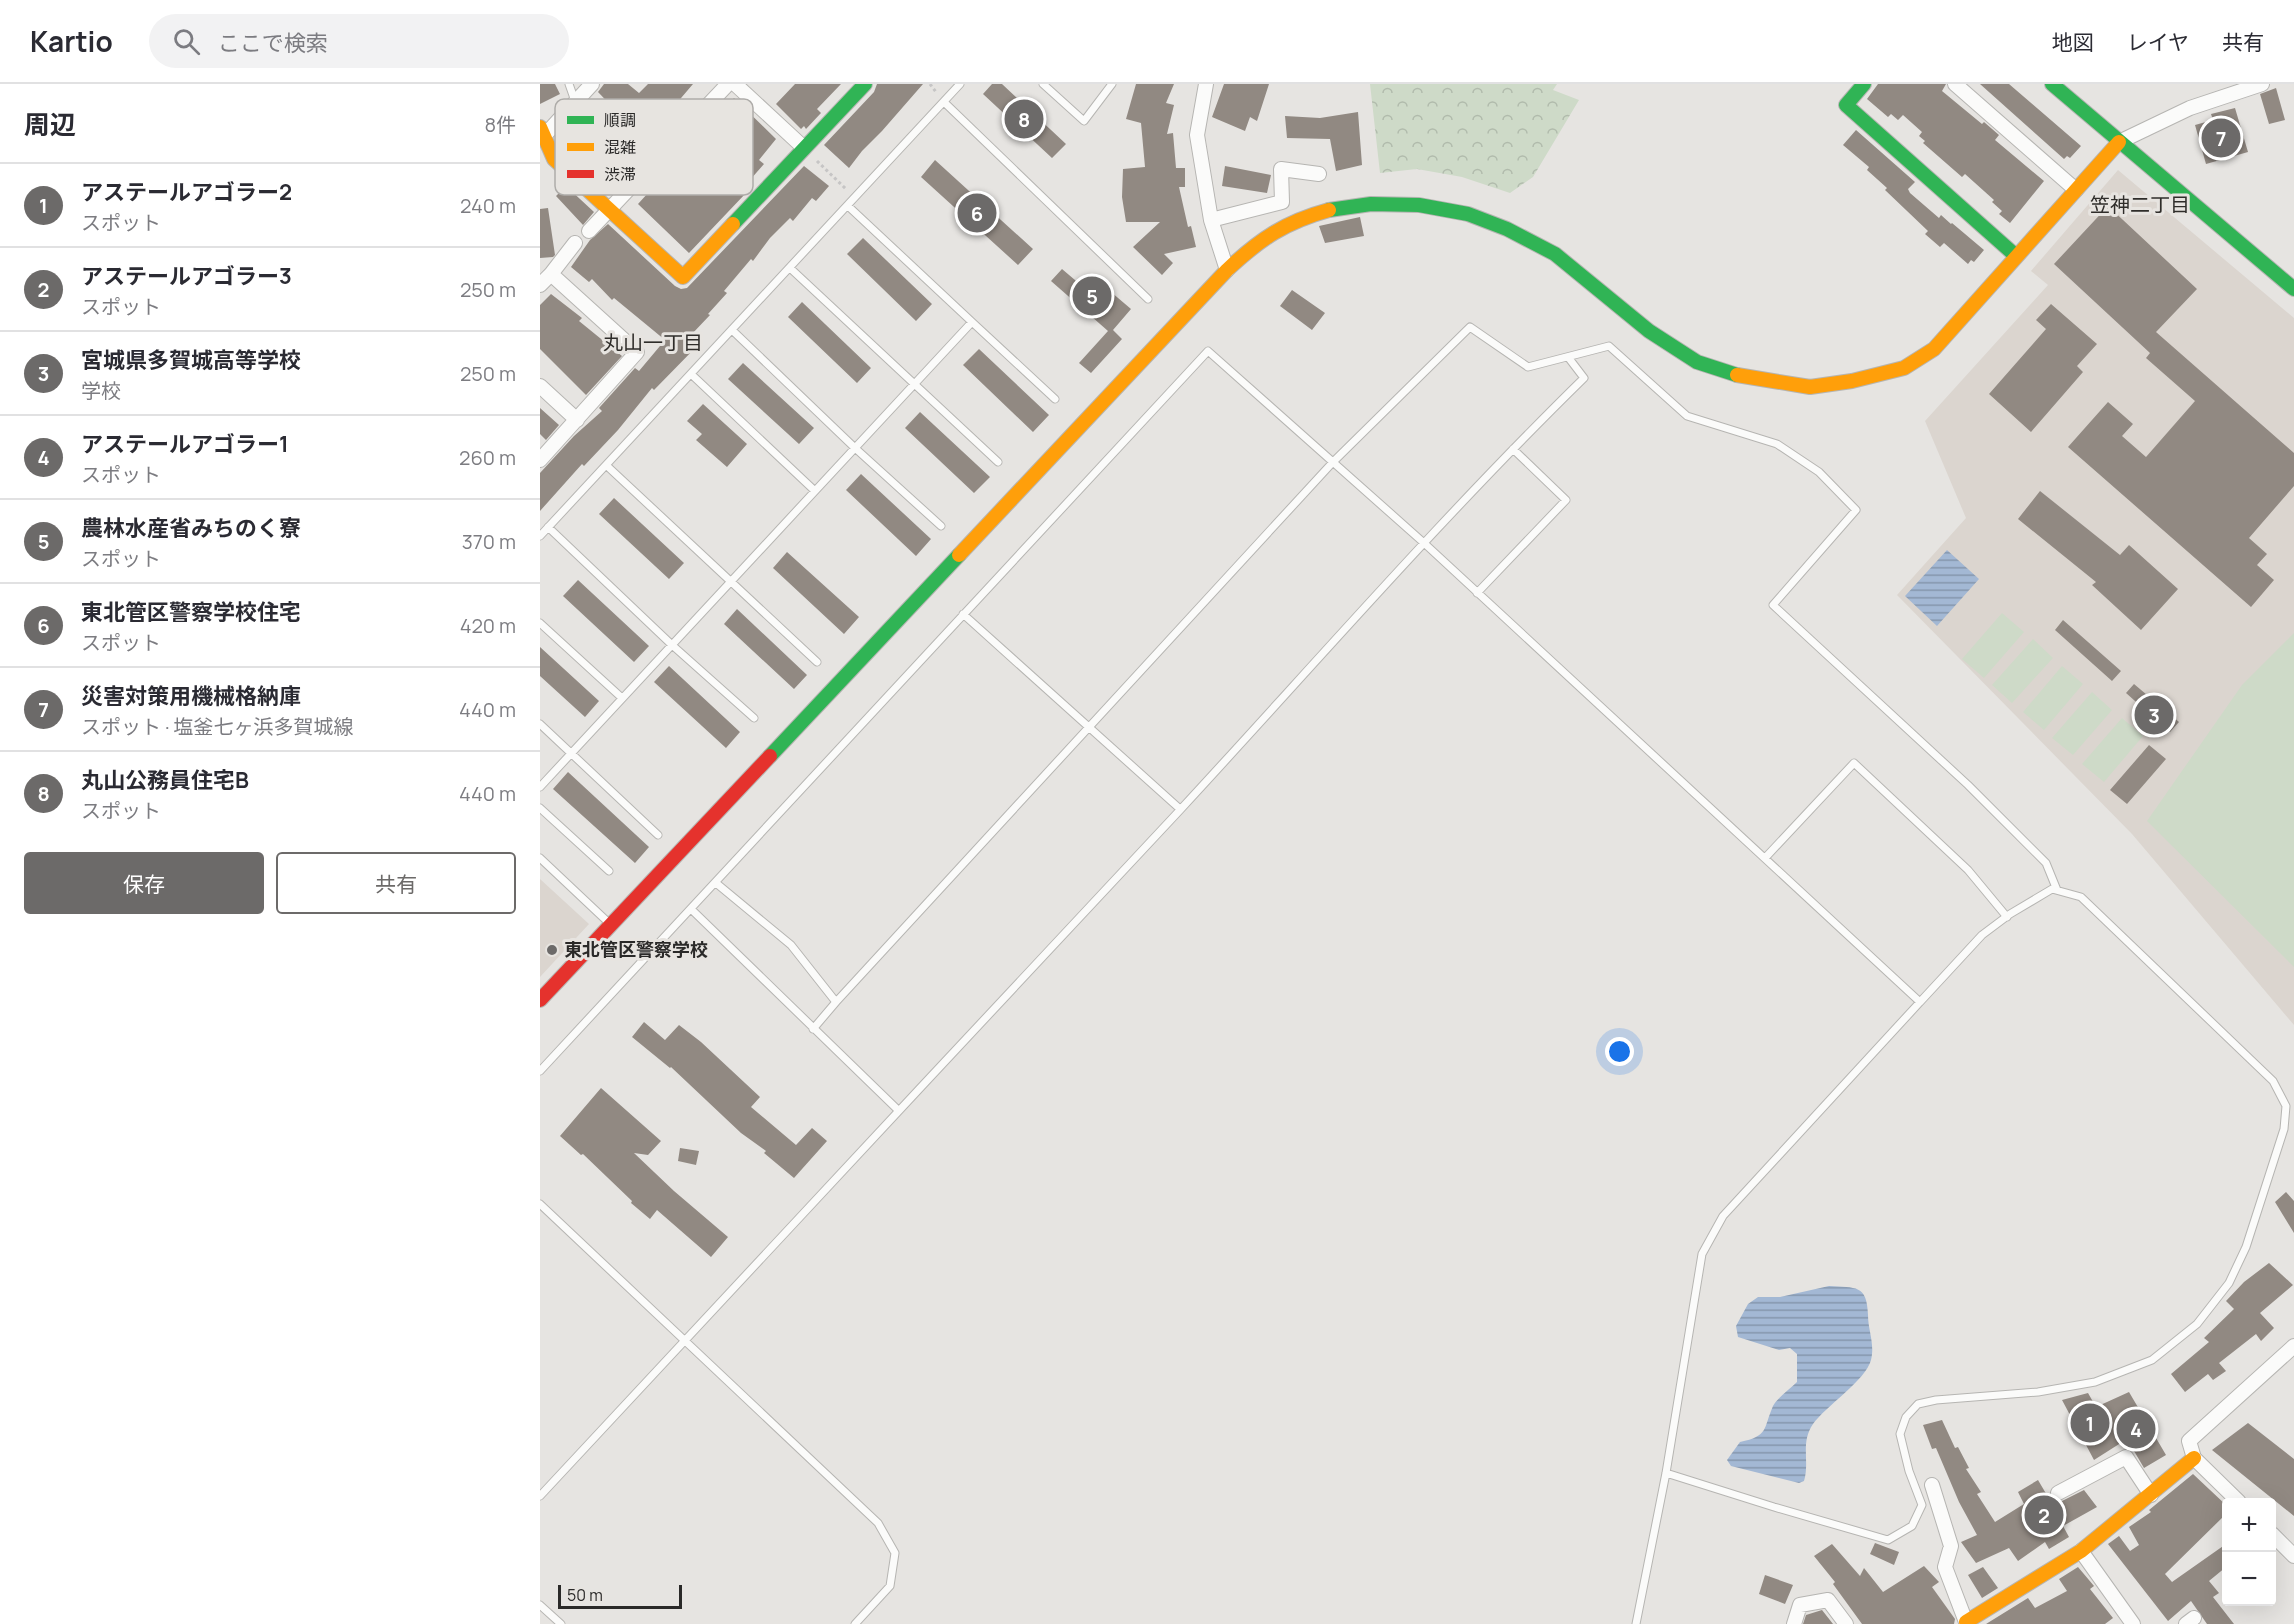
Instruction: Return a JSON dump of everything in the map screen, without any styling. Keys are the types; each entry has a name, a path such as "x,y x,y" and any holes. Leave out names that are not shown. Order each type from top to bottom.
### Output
{"street":[{"path":"579,99 592,84"},
{"path":"714,99 728,84"},
{"path":"735,84 751,99"},
{"path":"594,195 683,277 803,147 865,84"},
{"path":"1206,84 1197,135 1211,220 1227,270"},
{"path":"1864,84 1846,105 2016,256"},
{"path":"1955,84 2076,190"},
{"path":"2052,84 2294,289"},
{"path":"540,1000 1227,270 1268,236 1300,218 1335,208 1371,204 1419,205 1468,214 1507,229 1555,254 1649,331 1697,362 1743,377 1810,387 1852,381 1904,368 1934,349 2119,142 2190,108 2262,84"},
{"path":"753,101 803,147"},
{"path":"555,121 542,132 555,160"},
{"path":"1211,220 1282,202 1281,169 1319,174"},
{"path":"589,231 622,195"},
{"path":"540,285 575,243"},
{"path":"540,460 638,352 551,274"},
{"path":"540,386 577,420"},
{"path":"2234,1498 2194,1458 2189,1441 2294,1346"},
{"path":"2058,1493 2126,1458 2151,1495"},
{"path":"1932,1485 1951,1546 1945,1567 1967,1623 2081,1551 2194,1458"},
{"path":"2276,1539 2294,1556"},
{"path":"2081,1551 2133,1624"},
{"path":"1794,1624 1800,1605 1828,1600 1845,1624"}],"lane":[{"path":"569,84 574,99"},
{"path":"540,536 945,103 960,84"},
{"path":"1043,84 1084,121 1112,84"},
{"path":"945,103 1148,299"},
{"path":"848,206 1055,399"},
{"path":"790,268 998,462"},
{"path":"540,787 972,322"},
{"path":"813,1029 1333,462 1470,327 1528,367 1609,346 1687,416 1777,444 1819,472 1856,510 1773,605 1968,785 2046,863 2057,890"},
{"path":"732,330 855,448 941,526"},
{"path":"540,1071 1208,351 1424,543 1920,1002"},
{"path":"540,1496 1180,809 1424,543 1584,378 1568,357"},
{"path":"691,374 815,491"},
{"path":"1477,592 1566,500 1513,449"},
{"path":"606,465 817,662"},
{"path":"548,527 672,645 754,718"},
{"path":"963,614 1180,809"},
{"path":"540,623 622,698"},
{"path":"540,724 658,835"},
{"path":"1765,858 1854,763 1968,870 2007,916"},
{"path":"540,808 609,871"},
{"path":"540,858 611,924"},
{"path":"716,883 792,945 836,1002"},
{"path":"1636,1624 1666,1473 1702,1254 1723,1216 1982,935 2007,916 2052,889 2081,897 2273,1081 2286,1106 2284,1129 2246,1246 2229,1283 2197,1324 2152,1360 2095,1382 2038,1392 1936,1400 1918,1404 1906,1417 1900,1434 1909,1471 1922,1505 1912,1526 1888,1540 1666,1473"},
{"path":"691,909 898,1110"},
{"path":"540,1204 878,1523 895,1553 890,1586 855,1624"},
{"path":"540,1605 561,1624"}],"path":[{"path":"803,147 855,198"}],"shaded area":[{"path":"2118,170 2294,318 2294,1025 2132,834 1897,595 1966,518 1925,421 2048,285 2031,271"},
{"name":"東北管区警察学校","path":"540,879 589,924 540,977"}],"green space":[{"path":"1370,84 1557,84 1553,90 1579,100 1533,177 1510,193 1462,177 1417,169 1380,173"},
{"path":"2002,613 2024,632 1984,678 1962,659"},
{"path":"2294,633 2294,967 2147,821 2242,685"},
{"path":"2033,639 2053,658 2012,703 1992,685"},
{"path":"2062,666 2083,684 2044,730 2023,712"},
{"path":"2092,692 2112,710 2073,755 2052,738"},
{"path":"2122,718 2143,736 2104,782 2082,764"}],"water":[{"path":"1947,550 1979,579 1937,626 1905,596"},
{"path":"1829,1286 1853,1288 1862,1293 1865,1298 1872,1348 1868,1368 1819,1417 1809,1431 1804,1481 1799,1483 1731,1466 1727,1460 1740,1442 1761,1434 1775,1403 1797,1382 1797,1354 1790,1348 1779,1350 1738,1337 1736,1326 1748,1304 1758,1297 1780,1297"}],"building":[{"path":"540,84 555,84 560,94 540,104"},
{"path":"604,84 628,84 639,93 648,84 693,84 680,99 605,99 598,92"},
{"path":"795,84 841,84 817,109 821,113 806,129 804,126 801,129 776,104"},
{"path":"877,84 923,84 849,168 824,145 874,92"},
{"path":"992,84 1002,84 1066,144 1052,158 983,94"},
{"path":"1136,84 1174,84 1166,103 1174,105 1167,134 1173,133 1176,168 1185,168 1185,187 1179,187 1188,227 1191,226 1196,247 1164,254 1173,263 1162,275 1133,247 1160,222 1126,222 1122,197 1123,169 1145,167 1141,123 1126,119"},
{"path":"1224,84 1269,84 1257,121 1250,117 1245,131 1212,117"},
{"path":"1878,84 1946,84 1942,91 1999,135 1995,140 2044,181 2010,223 1999,214 2002,211 1992,202 1994,200 1965,174 1962,177 1923,143 1925,141 1919,136 1922,132 1903,115 1898,120 1891,114 1888,117 1867,99"},
{"path":"1980,84 2009,84 2081,146 2070,158 2067,156 2064,159"},
{"path":"2276,88 2285,120 2269,124 2260,94"},
{"path":"2235,108 2248,152 2206,164 2195,125 2213,120 2211,114"},
{"path":"1358,112 1362,165 1336,171 1330,139 1287,138 1285,116 1320,118"},
{"path":"753,117 776,139 759,160 764,164 753,176"},
{"path":"1856,130 1915,182 1908,189 1910,193 1939,218 1941,215 1984,250 1974,262 1971,260 1968,264 1944,243 1940,247 1925,234 1928,231 1885,190 1887,188 1867,170 1869,167 1843,145"},
{"path":"935,160 1033,249 1018,265 921,177"},
{"path":"804,166 829,186 816,201 812,198 793,221 790,218 770,238 753,261 751,259 724,291 727,293 708,314 710,315 691,335 700,343 654,390 652,388 618,430 584,466 582,464 540,511 540,473 574,436 602,411 599,408 635,368 639,371 665,340 614,298 612,300 592,279 589,282 571,267 590,240 608,224 675,286 681,289 687,288"},
{"path":"1225,166 1271,175 1267,193 1222,186"},
{"path":"576,195 594,212 583,225 556,196"},
{"path":"646,195 744,195 689,253 638,204"},
{"path":"2108,206 2197,289 2156,332 2294,453 2294,486 2249,538 2267,554 2257,565 2274,580 2251,607 2068,447 2108,402 2133,424 2122,436 2146,457 2195,401 2146,358 2150,353 2054,264"},
{"path":"548,208 555,255 540,258 540,209"},
{"path":"1360,217 1364,236 1325,243 1319,226"},
{"path":"863,238 932,304 916,321 847,254"},
{"path":"1062,269 1082,286 1091,275 1131,309 1113,330 1122,339 1091,373 1079,363 1108,331 1051,281"},
{"path":"1292,290 1325,313 1312,330 1280,306"},
{"path":"551,294 582,318 579,321 622,356 586,395 540,349 540,305"},
{"path":"802,302 871,368 857,383 788,317"},
{"path":"2051,304 2097,344 2077,366 2083,372 2031,432 1989,394 2046,329 2036,320"},
{"path":"979,349 1049,415 1033,432 963,365"},
{"path":"743,363 814,428 799,444 728,379"},
{"path":"703,404 747,444 727,467 696,440 702,434 687,421"},
{"path":"540,408 559,425 546,440 540,434"},
{"path":"920,412 990,477 974,493 905,428"},
{"path":"861,474 931,539 916,556 846,490"},
{"path":"2040,491 2120,555 2129,545 2178,589 2141,630 2092,585 2096,582 2018,519"},
{"path":"614,498 684,563 669,579 599,514"},
{"path":"787,552 859,617 844,634 773,568"},
{"path":"578,580 649,646 634,662 563,596"},
{"path":"737,609 807,675 794,689 724,624"},
{"path":"2063,620 2121,671 2112,681 2055,630"},
{"path":"540,647 599,701 585,717 540,676"},
{"path":"669,666 740,732 726,748 654,682"},
{"path":"2134,684 2179,722 2170,732 2126,693"},
{"path":"2149,745 2166,759 2127,804 2110,790"},
{"path":"568,772 649,847 635,863 553,789"},
{"path":"644,1022 665,1040 679,1025 701,1042 760,1097 751,1107 796,1145 812,1128 827,1141 794,1178 764,1153 766,1151 741,1133 671,1067 632,1037"},
{"path":"601,1088 661,1141 648,1155 634,1153 728,1237 711,1257 657,1210 650,1219 583,1154 581,1155 560,1136"},
{"path":"680,1148 699,1151 696,1165 678,1161"},
{"path":"2286,1192 2294,1201 2294,1233 2275,1202"},
{"path":"2269,1263 2293,1285 2260,1313 2274,1328 2261,1341 2256,1334 2219,1363 2226,1371 2213,1380 2208,1374 2185,1392 2171,1374 2209,1342 2204,1338 2234,1309 2226,1301 2244,1282"},
{"path":"2129,1392 2166,1455 2144,1468 2127,1439 2094,1460 2062,1400 2088,1393 2096,1407"},
{"path":"1942,1420 1955,1448 1958,1447 1969,1468 1966,1469 1981,1492 1977,1494 1995,1522 2024,1504 2018,1492 2038,1480 2051,1502 2062,1501 2084,1490 2097,1507 2063,1526 2069,1537 2049,1549 2045,1542 2018,1561 2009,1548 1976,1563 1961,1542 1977,1535 1959,1502 1936,1448 1932,1449 1923,1425"},
{"path":"2248,1423 2294,1459 2294,1516 2276,1502 2276,1498 2272,1498 2212,1450"},
{"path":"2193,1474 2222,1501 2222,1518 2165,1574 2172,1582 2222,1547 2222,1570 2209,1581 2219,1593 2213,1597 2234,1624 2207,1624 2191,1601 2168,1621 2108,1544 2119,1536 2130,1551 2139,1545 2129,1527 2151,1512 2149,1510"},
{"path":"1875,1543 1899,1552 1894,1565 1870,1554"},
{"path":"1832,1544 1860,1576 1864,1568 1883,1592 1924,1566 1939,1582 1932,1587 1955,1619 1954,1624 1862,1624 1833,1584 1835,1582 1814,1556"},
{"path":"1983,1567 1998,1588 1982,1598 1968,1575"},
{"path":"2078,1567 2094,1586 2090,1589 2113,1618 2105,1624 1986,1624 2028,1598 2035,1608 2067,1591 2059,1579"},
{"path":"1765,1575 1793,1585 1785,1604 1759,1594"},
{"path":"1822,1610 1833,1624 1803,1624 1806,1615"}],"traffic: fast":[{"path":"733,224 865,84"},
{"path":"1864,84 1846,105 2016,256"},
{"path":"2052,84 2294,289"},
{"path":"1329,210 1371,204 1419,205 1468,214 1507,229 1555,254 1649,331 1697,362 1737,375"},
{"path":"770,756 959,555"}],"traffic: slow":[{"path":"540,127 555,160"},
{"path":"1737,375 1810,387 1852,381 1904,368 1934,349 2119,142"},
{"path":"593,195 683,277 733,224"},
{"path":"959,555 1227,270 1274,233 1299,220 1329,210"},
{"path":"1967,1624 1966,1622 2081,1551 2194,1458"}],"traffic: jam":[{"path":"540,1000 770,756"}],"place":[{"name":"丸山公務員住宅B","path":"1024,119"},
{"name":"災害対策用機械格納庫","path":"2221,138"},
{"name":"東北管区警察学校住宅","path":"977,213"},
{"name":"農林水産省みちのく寮","path":"1092,296"},
{"name":"宮城県多賀城高等学校","path":"2154,715"},
{"name":"東北管区警察学校","path":"552,950"},
{"name":"アステールアゴラー2","path":"2090,1423"},
{"name":"アステールアゴラー1","path":"2136,1429"},
{"name":"アステールアゴラー3","path":"2044,1515"}],"district":[{"name":"笠神二丁目","path":"2140,205"},
{"name":"丸山一丁目","path":"653,343"}]}
